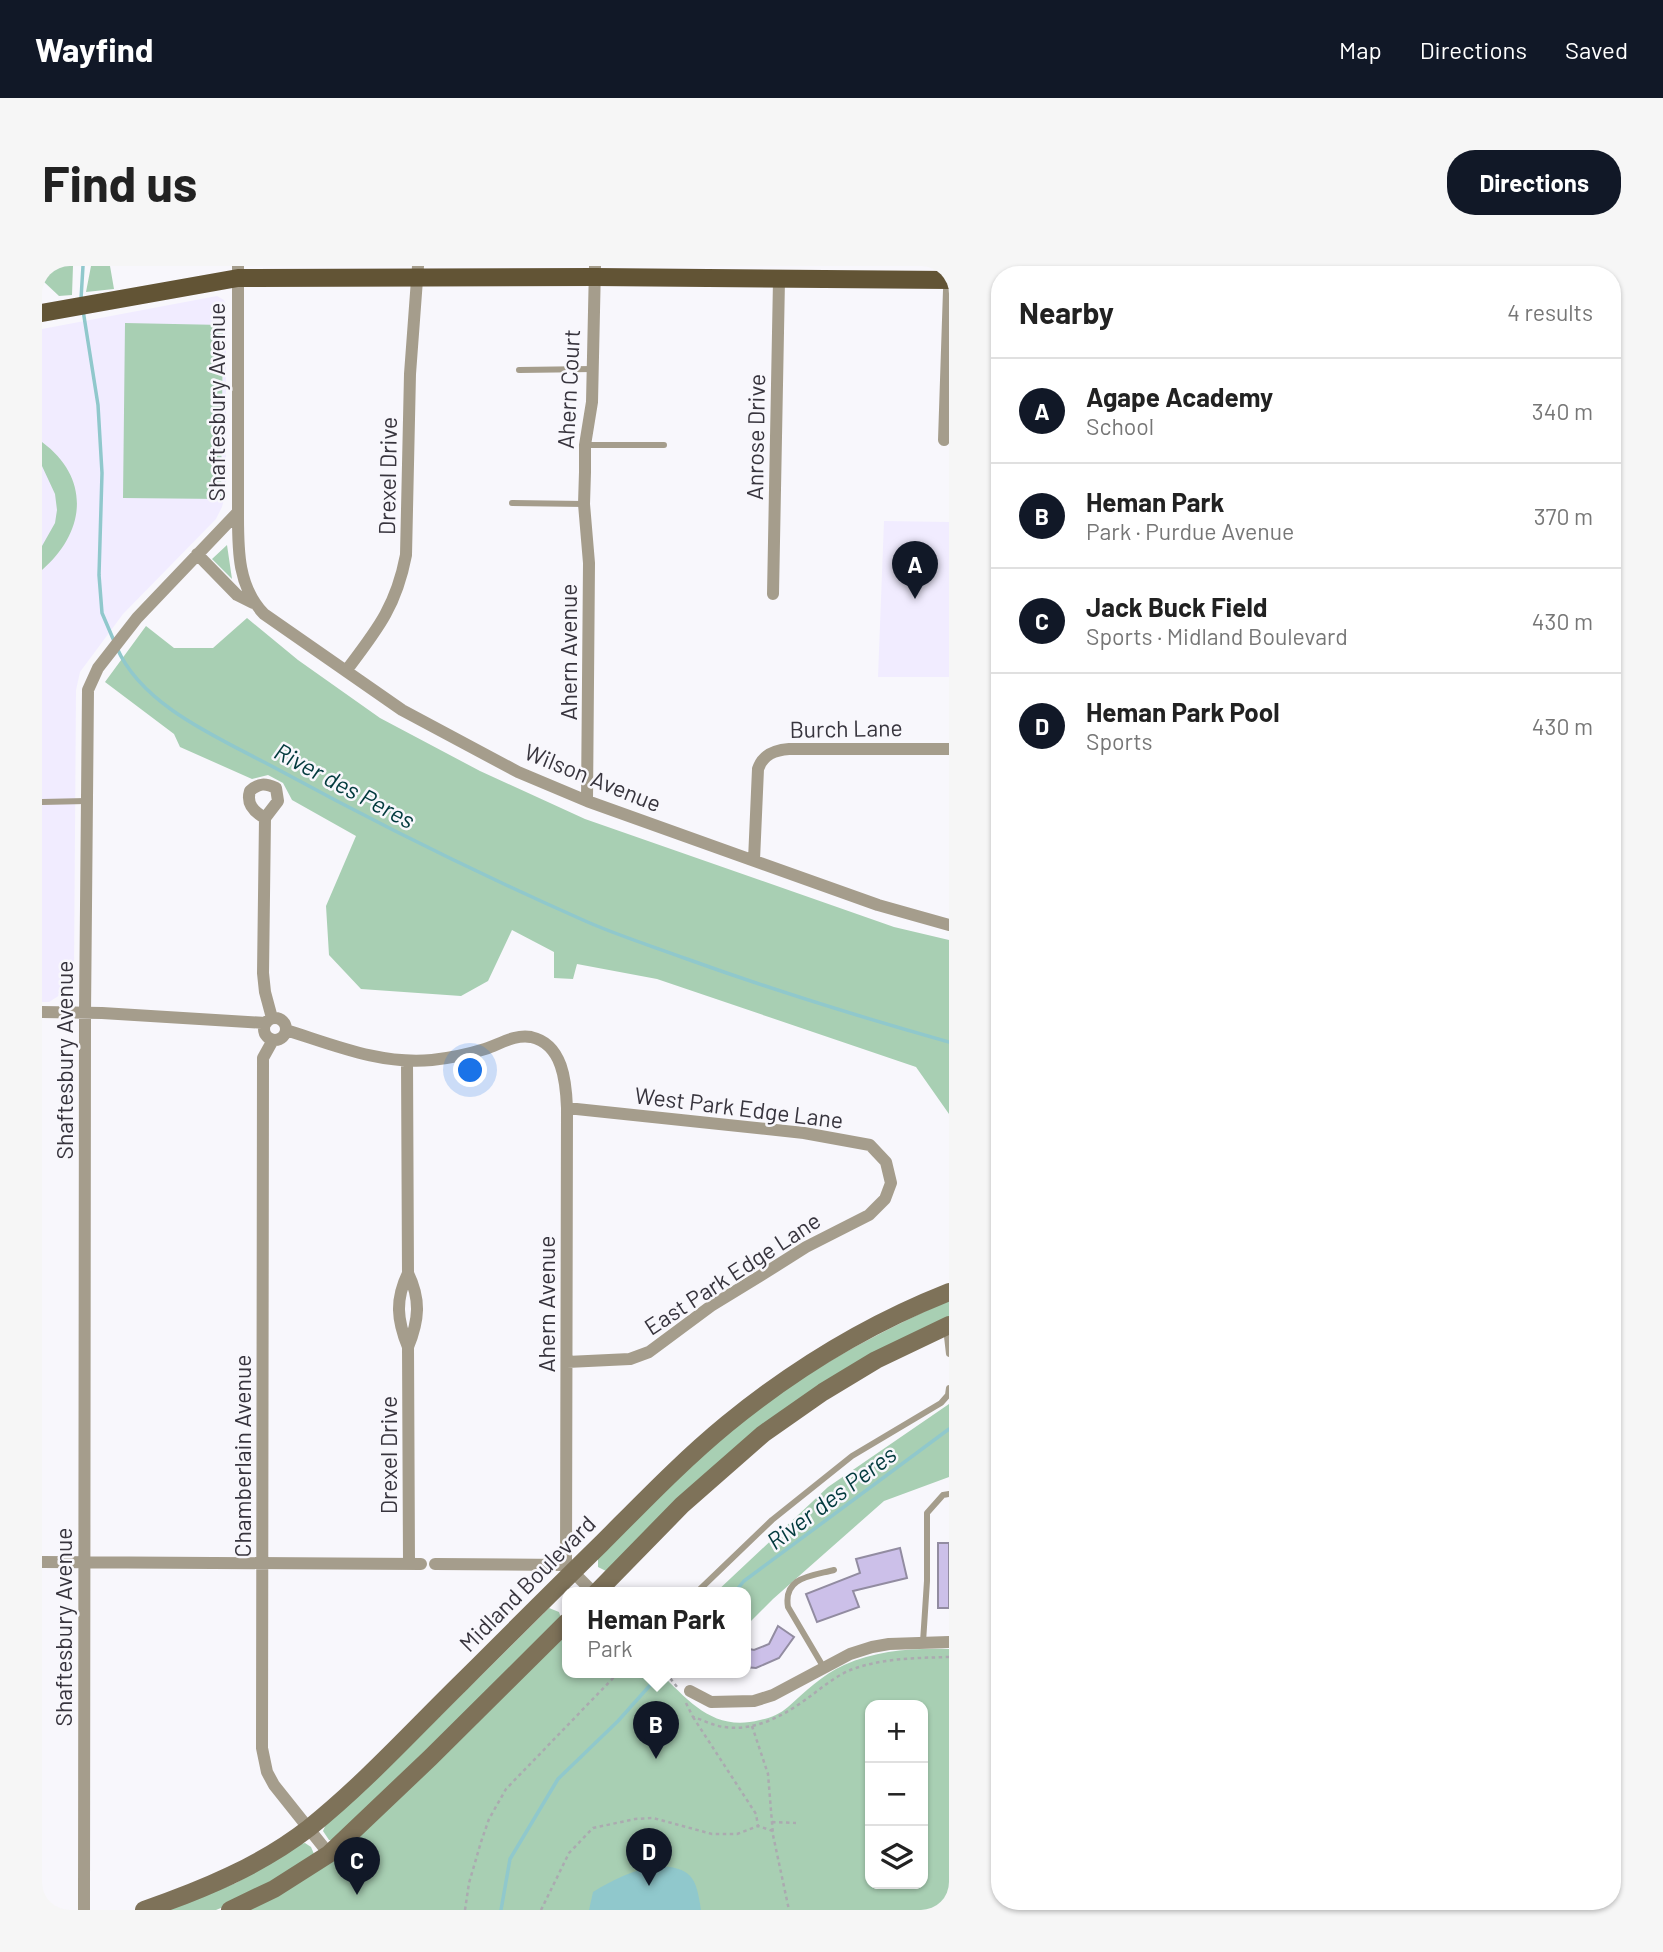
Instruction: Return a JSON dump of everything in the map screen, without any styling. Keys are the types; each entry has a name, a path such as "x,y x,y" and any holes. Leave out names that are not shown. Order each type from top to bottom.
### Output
{"main road":[{"path":"42,313 109,302 238,272 595,271 779,280 949,280"},
{"name":"Midland Boulevard","path":"144,1910 220,1881 270,1854 308,1828 371,1772 570,1568 726,1425 821,1356 878,1323 949,1292"},
{"path":"601,1587 682,1506 763,1434 823,1392 876,1360 948,1326"},
{"path":"230,1910 274,1889 329,1854 562,1627"}],"street":[{"name":"Ahern Court","path":"584,504 585,445 592,402 595,271"},
{"name":"Shaftesbury Avenue","path":"84,1910 88,690 98,668 129,628 238,512 238,272"},
{"name":"Drexel Drive","path":"346,671 384,619 397,593 404,567 408,524 410,373 418,272"},
{"name":"Anrose Drive","path":"773,594 779,280"},
{"path":"944,440 949,290"},
{"name":"Ahern Avenue","path":"584,504 589,563 587,801"},
{"path":"238,512 239,551 253,603"},
{"name":"Wilson Avenue","path":"197,554 237,595 253,603 264,614 402,710 518,772 587,801 878,905 949,925"},
{"name":"Burch Lane","path":"754,859 758,769 771,752 789,749 949,749"},
{"path":"42,1012 269,1021 282,1020 286,1030 284,1037 273,1040 265,1033 269,1021 263,973 265,818"},
{"path":"286,1030 358,1054 407,1061"},
{"name":"Ahern Avenue","path":"407,1061 464,1054 523,1037 539,1040 549,1047 559,1060 564,1073 567,1108 570,1568"},
{"name":"Chamberlain Avenue","path":"273,1040 263,1058 264,1759 274,1784 329,1854"},
{"name":"Drexel Drive","path":"407,1061 408,1273 416,1290 417,1325 408,1347 422,1564"},
{"name":"West Park Edge Lane","path":"567,1108 804,1133 870,1145 886,1162 890,1174"},
{"name":"East Park Edge Lane","path":"567,1362 630,1359 649,1352 711,1306 806,1247 869,1215 885,1199 891,1183 890,1174"},
{"path":"42,1562 422,1564 570,1568 589,1587"},
{"path":"690,1691 711,1702 754,1701 773,1695 850,1654 872,1647 949,1642"}],"lane":[{"path":"519,370 592,369"},
{"path":"585,445 664,445"},
{"path":"512,503 584,504"},
{"path":"42,802 86,802"},
{"path":"948,1326 949,1354"},
{"path":"702,1587 772,1520 852,1457 941,1403 948,1395 949,1388"},
{"path":"923,1642 927,1581 927,1513 943,1495 949,1494"},
{"path":"824,1668 788,1607 786,1596 789,1587 800,1580 834,1570"}],"path":[{"path":"465,1910 469,1883 489,1819 506,1789 613,1678"},
{"path":"671,1678 676,1683"},
{"path":"693,1717 756,1814 758,1826"},
{"path":"752,1726 768,1774 773,1831 789,1910"},
{"path":"541,1910 569,1853 593,1828 653,1818 712,1834 737,1834 758,1826 773,1831"},
{"path":"772,1822 796,1823"}],"shaded area":[{"path":"217,296 224,300 226,305 226,491 216,519 123,614 80,672 76,690 74,974 60,995 49,1002 42,1002 42,329"},
{"path":"884,521 949,522 949,677 878,677"}],"green space":[{"path":"42,266 73,266 72,295 59,296 42,280"},
{"path":"91,266 110,266 114,289 86,292"},
{"path":"125,323 223,325 221,499 123,498"},
{"path":"42,442 69,472 77,506 67,540 42,570 42,546 55,523 57,510 55,494 42,466"},
{"path":"227,545 232,579 212,559"},
{"path":"247,618 298,660 380,718 480,771 585,819 894,927 949,940 949,1114 916,1067 657,979 577,964 573,979 554,978 554,952 512,930 488,981 461,996 361,989 329,955 326,906 356,836 292,800 283,783 268,775 252,779 180,747 174,734 105,682 146,626 174,648 213,648"},
{"path":"949,1300 949,1320 865,1360 608,1572 598,1567 598,1556 689,1468 746,1418 844,1353"},
{"path":"949,1404 949,1477 884,1501 751,1621 751,1587 721,1587 828,1487"},
{"path":"549,1608 559,1612 561,1618 334,1840 329,1840 323,1831 326,1824"},
{"path":"562,1639 562,1678 665,1678 704,1712 729,1722 744,1723 778,1714 828,1674 857,1660 895,1651 949,1649 949,1910 249,1910 353,1842"},
{"path":"305,1843 311,1847 314,1854 250,1896 216,1910 167,1910 236,1883"}],"water":[{"path":"656,1866 678,1869 690,1876 697,1889 701,1910 589,1910 593,1892 623,1876"}],"building":[{"path":"938,1543 949,1543 949,1608 938,1608"},
{"path":"900,1548 907,1578 853,1591 859,1607 817,1622 806,1594 860,1573 856,1559"},
{"path":"778,1626 794,1637 779,1658 751,1668 751,1649 769,1644"}],"waterway":[{"name":"River des Peres","path":"81,299 83,266"},
{"name":"River des Peres","path":"83,310 98,405 102,473 99,575 102,613 114,641"},
{"name":"River des Peres","path":"117,648 129,669 146,688 187,720 354,810 506,885 621,936 752,982 949,1042"},
{"name":"River des Peres","path":"739,1587 949,1429"},
{"name":"River des Peres","path":"501,1910 510,1859 558,1779 618,1721 657,1678"}],"place":[{"name":"Agape Academy","path":"915,599"},
{"name":"Heman Park","path":"656,1759"},
{"name":"Heman Park Pool","path":"649,1886"},
{"name":"Jack Buck Field","path":"357,1895"}]}
